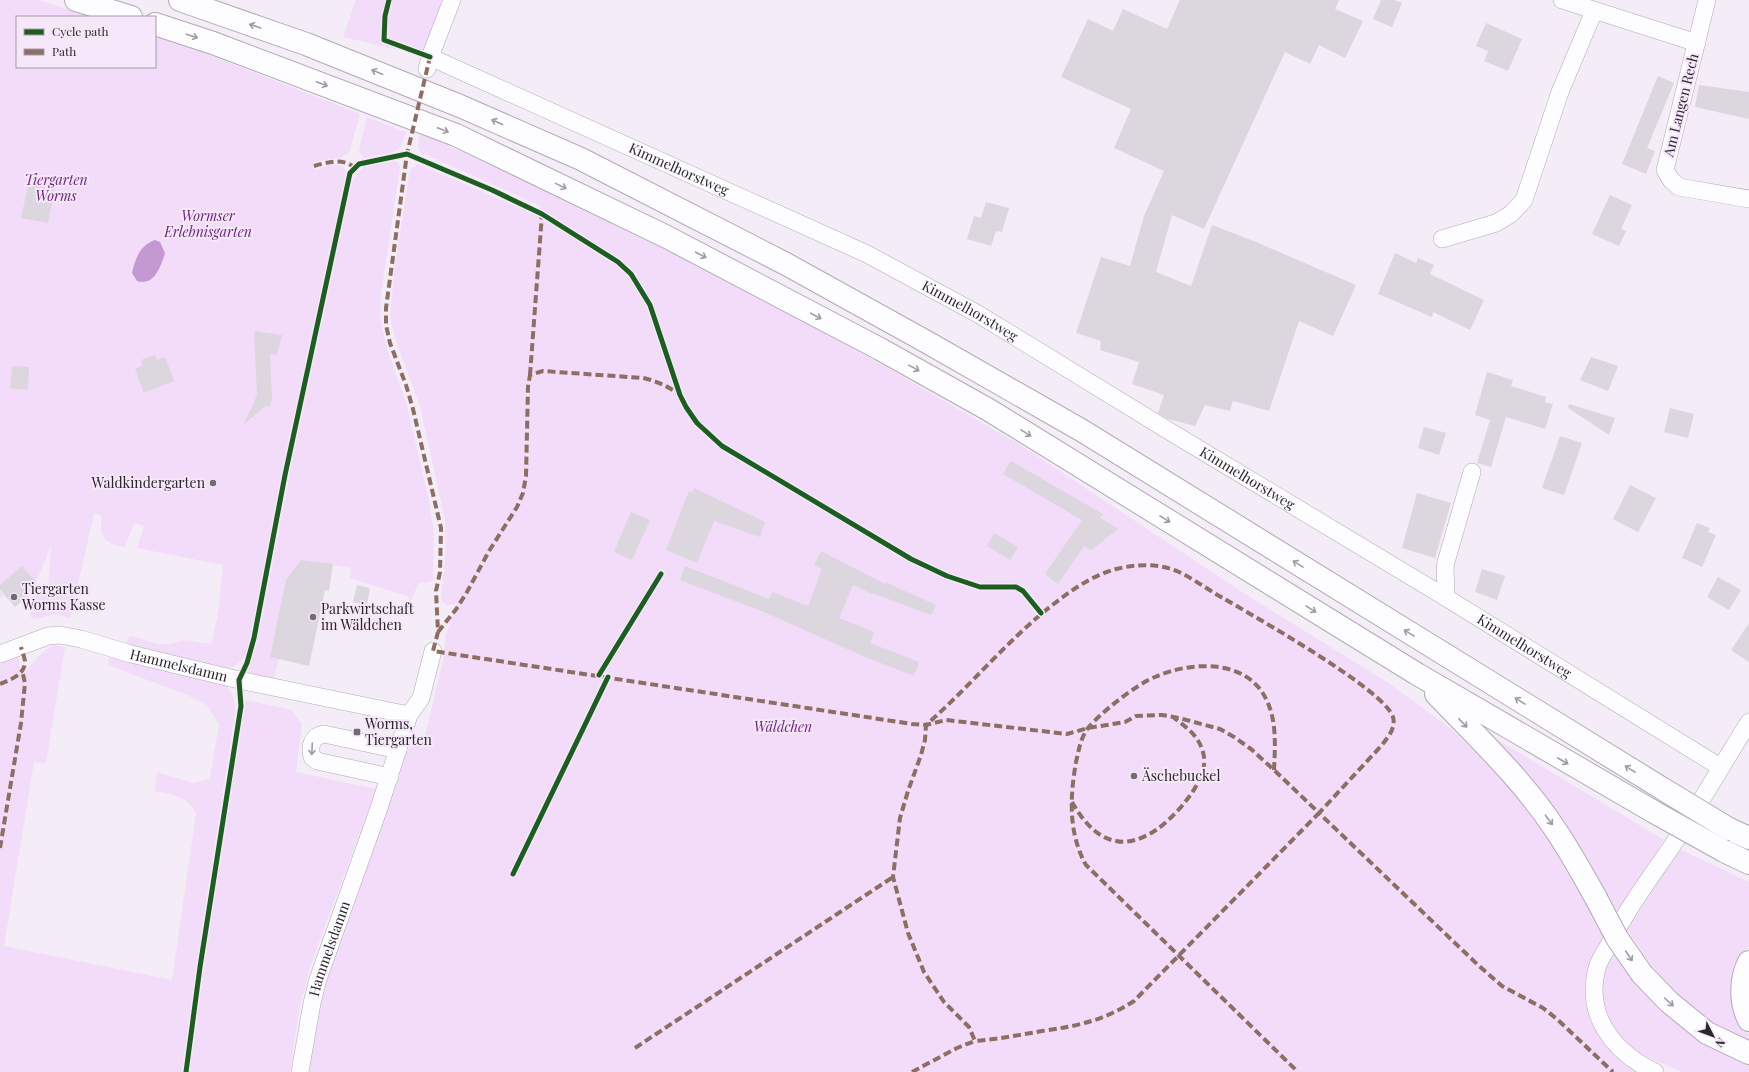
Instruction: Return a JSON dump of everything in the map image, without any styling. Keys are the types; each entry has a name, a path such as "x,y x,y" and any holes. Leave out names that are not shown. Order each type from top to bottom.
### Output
{"highway":[{"path":"76,0 128,16"},
{"path":"180,0 306,44 460,106 581,160 786,264 1081,430 1663,789 1749,838"},
{"path":"156,24 213,43 456,135 667,237 873,345 989,410 1417,674 1654,812 1724,851 1749,863"},
{"path":"1417,674 1511,773 1537,804 1568,848 1617,938 1642,974 1669,1002 1707,1033 1749,1053"},
{"path":"1749,962 1744,974 1742,986 1744,1004 1749,1020"}],"street":[{"name":"Kimmelhorstweg","path":"452,0 429,63 867,254 978,314 1445,597 1720,767"},
{"name":"Am Langen Rech","path":"1562,0 1697,43"},
{"name":"Am Langen Rech","path":"1707,0 1665,170 1671,180 1679,187 1749,199"},
{"path":"1442,239 1496,223 1511,214 1524,200 1560,92 1594,11"},
{"path":"1445,597 1447,590 1444,568 1472,472"},
{"name":"Hammelsdamm","path":"0,654 48,636 60,635 81,639 131,654 239,680 409,715"},
{"name":"Hammelsdamm","path":"300,1072 312,1003 318,979 390,777 409,715 421,698 433,651"},
{"path":"1655,1072 1627,1055 1607,1033 1595,1006 1594,992 1599,964 1623,917 1672,845 1749,722"},
{"path":"390,777 318,761 312,757 310,752 313,739 317,735 324,734 398,750"}],"green space":[{"path":"0,0 38,0 89,16 16,16 16,68 156,68 156,37 199,51 360,114 349,153 341,157 313,162 316,170 326,166 336,164 340,165 345,171 346,177 306,358 251,638 248,649 241,661 226,669 125,645 129,637 133,636 157,644 171,644 185,640 212,644 219,607 223,565 137,548 144,526 134,523 125,547 118,546 112,544 104,538 101,528 102,515 94,514 70,618 54,614 37,619 32,618 30,616 31,599 26,590 11,603 4,595 0,599","holes":["51,546 48,589 30,587 36,582"]},
{"path":"356,0 448,0 430,57 343,37"},
{"path":"367,117 406,132 400,148 391,153 364,158 359,151"},
{"name":"Wäldchen","path":"420,133 577,205 688,259 884,366 1022,446 1245,594 1387,682 1450,728 1513,789 1561,854 1604,935 1587,971 1585,1002 1589,1016 1595,1030 1604,1042 1625,1063 1638,1072 303,1072 318,996 396,776 406,752 411,747 423,744 443,661 446,635 457,602 446,605 441,600 446,549 445,520 420,406 396,341 390,316 395,265 409,176 411,169 418,164 538,216 541,206 420,152 418,145"},
{"path":"378,162 397,162 400,167 381,294 380,318 387,349 406,402 429,500 434,534 433,580 418,584 411,601 407,596 350,578 351,568 302,560 293,571 271,657 279,659 274,678 247,673 260,628 315,344 350,190 357,175 366,166"},
{"path":"53,645 65,647 46,763 34,762 4,946 172,980 196,814 193,808 185,800 173,795 155,791 157,772 193,783 210,779 219,724 207,705 187,695 108,665 109,657 222,682 231,692 234,700 235,713 196,967 182,1072 0,1072 0,661 19,656 20,669 26,671 40,655"},
{"path":"246,700 291,710 302,724 296,772 376,789 310,967 299,1011 290,1072 189,1072 219,866"},
{"path":"1488,734 1664,840 1618,912 1564,826"},
{"path":"1679,849 1749,882 1749,946 1740,962 1740,1016 1749,1035 1749,1044 1701,1015 1678,996 1655,969 1628,930"},
{"path":"1614,951 1749,1062 1749,1072 1683,1072 1640,1054 1618,1037 1605,1012 1602,998 1602,982 1606,967"}],"shaded area":[{"path":"155,240 160,242 165,253 159,269 148,281 137,281 132,273 139,253 146,245"}],"building":[{"path":"1180,0 1339,0 1335,9 1363,21 1345,58 1319,45 1310,64 1285,52 1204,229 1172,215 1156,272 1191,286 1212,225 1256,242 1356,285 1333,336 1299,321 1269,411 1233,401 1230,411 1205,405 1195,426 1168,419 1158,413 1164,395 1132,384 1139,362 1100,350 1101,341 1076,333 1101,257 1130,266 1144,216 1164,171 1114,148 1131,109 1061,77 1088,19 1113,31 1123,9 1167,29"},
{"path":"1381,0 1394,0 1402,3 1392,27 1373,19"},
{"path":"1486,23 1522,39 1508,71 1484,61 1488,51 1476,46"},
{"path":"1658,76 1674,83 1647,148 1655,151 1646,174 1622,164"},
{"path":"1699,85 1749,92 1749,119 1695,107"},
{"path":"30,177 56,183 48,223 21,218"},
{"path":"1610,195 1632,205 1621,229 1626,231 1619,246 1592,234"},
{"path":"986,202 1009,208 1002,232 996,231 991,246 967,239 974,216 981,218"},
{"path":"1395,253 1416,263 1418,258 1434,265 1430,274 1484,300 1470,330 1433,312 1432,317 1378,294"},
{"path":"254,331 282,335 277,355 270,354 272,399 269,407 265,406 244,424 257,395"},
{"path":"155,355 157,360 165,357 174,381 144,393 135,369 142,366 141,360"},
{"path":"1591,357 1618,366 1608,391 1580,380"},
{"path":"12,366 29,367 28,390 10,388"},
{"path":"1487,372 1513,380 1511,386 1546,397 1545,402 1553,404 1545,429 1506,417 1491,467 1477,463 1490,420 1475,415"},
{"path":"1569,404 1615,418 1609,435 1568,408"},
{"path":"1670,408 1694,414 1688,438 1664,432"},
{"path":"1424,427 1446,433 1439,455 1418,448"},
{"path":"1560,436 1582,443 1564,495 1542,488"},
{"path":"1011,461 1103,514 1100,518 1118,529 1091,550 1084,546 1058,584 1045,574 1082,520 1003,474"},
{"path":"1630,485 1656,498 1638,532 1613,519"},
{"path":"694,488 765,522 760,537 714,521 697,563 666,550 689,491 692,493"},
{"path":"1417,493 1451,503 1435,558 1402,548"},
{"path":"631,512 650,520 632,560 614,552"},
{"path":"1697,523 1710,528 1708,532 1716,535 1702,567 1682,558"},
{"path":"994,533 1018,547 1010,560 987,546"},
{"path":"821,551 885,584 885,582 936,605 931,615 872,594 853,585 839,618 874,632 870,643 919,662 914,676 865,657 764,612 680,580 685,566 769,599 772,592 808,606 822,569 814,565"},
{"path":"301,560 333,564 329,591 325,590 309,666 270,657 286,580"},
{"path":"22,566 36,582 26,590 30,594 15,607 0,589 0,585"},
{"path":"1482,569 1505,576 1497,600 1475,592"},
{"path":"1718,577 1741,590 1729,610 1707,597"},
{"path":"357,585 370,588 367,605 353,602"},
{"path":"1749,623 1749,662 1731,650"}],"marked path":[{"path":"429,56 407,154 386,308 386,325 390,343 406,385 413,409 441,528 440,572 436,591 438,632 433,651 912,724 926,725 946,720 1067,734 1088,728 1125,722 1136,716 1162,715 1179,718 1220,729 1234,737 1251,749 1319,813 1134,1001 1123,1008 1090,1022 984,1040 975,1041 969,1027 944,1002 924,972 908,933 893,877 900,818 921,755 925,740 926,725 1044,611 1075,588 1088,580 1124,567 1148,565 1171,569 1190,578 1288,636 1367,689 1384,705 1393,717 1394,721 1389,736 1319,813 1478,965 1502,986 1543,1008 1557,1019 1613,1072"},
{"path":"314,166 330,162 345,162 354,167"},
{"path":"530,375 542,214"},
{"path":"438,632 457,608 467,592 489,551 517,507 523,493 526,476 528,387 530,375 543,371 643,378 662,384 679,394"},
{"path":"0,684 12,679 19,674 24,667 25,662 21,647"},
{"path":"1274,770 1274,726 1267,701 1258,687 1247,677 1233,670 1217,667 1201,666 1169,672 1155,677 1129,692 1110,707 1085,732 1081,740 1072,788 1073,828 1080,853 1086,865 1298,1072"},
{"path":"0,848 21,723 25,683 22,670"},
{"path":"1072,802 1085,821 1096,832 1109,839 1121,842 1141,838 1156,830 1172,817 1188,798 1201,777 1204,767 1202,750 1194,734 1174,718"},
{"path":"635,1048 893,877"},
{"path":"912,1072 957,1048 975,1041"}],"cycle path":[{"path":"389,0 385,16 384,40 430,57"},
{"path":"186,1072 200,967 241,706 239,680 247,663 254,638 285,475 350,173 359,164 407,154 492,190 542,214 618,262 631,274 650,305 680,395 686,407 697,423 722,446 911,559 947,576 980,587 1016,587 1023,591 1041,613"},
{"path":"599,675 661,574"},
{"path":"513,874 608,677"}],"place":[{"name":"Waldkindergarten","path":"213,483"},
{"name":"Tiergarten Worms Kasse","path":"14,597"},
{"name":"Parkwirtschaft im Wäldchen","path":"313,617"},
{"name":"Worms, Tiergarten","path":"357,732"},
{"name":"Äschebuckel","path":"1134,776"}],"park label":[{"name":"Tiergarten Worms","path":"56,188"},
{"name":"Wormser Erlebnisgarten","path":"208,224"}]}
